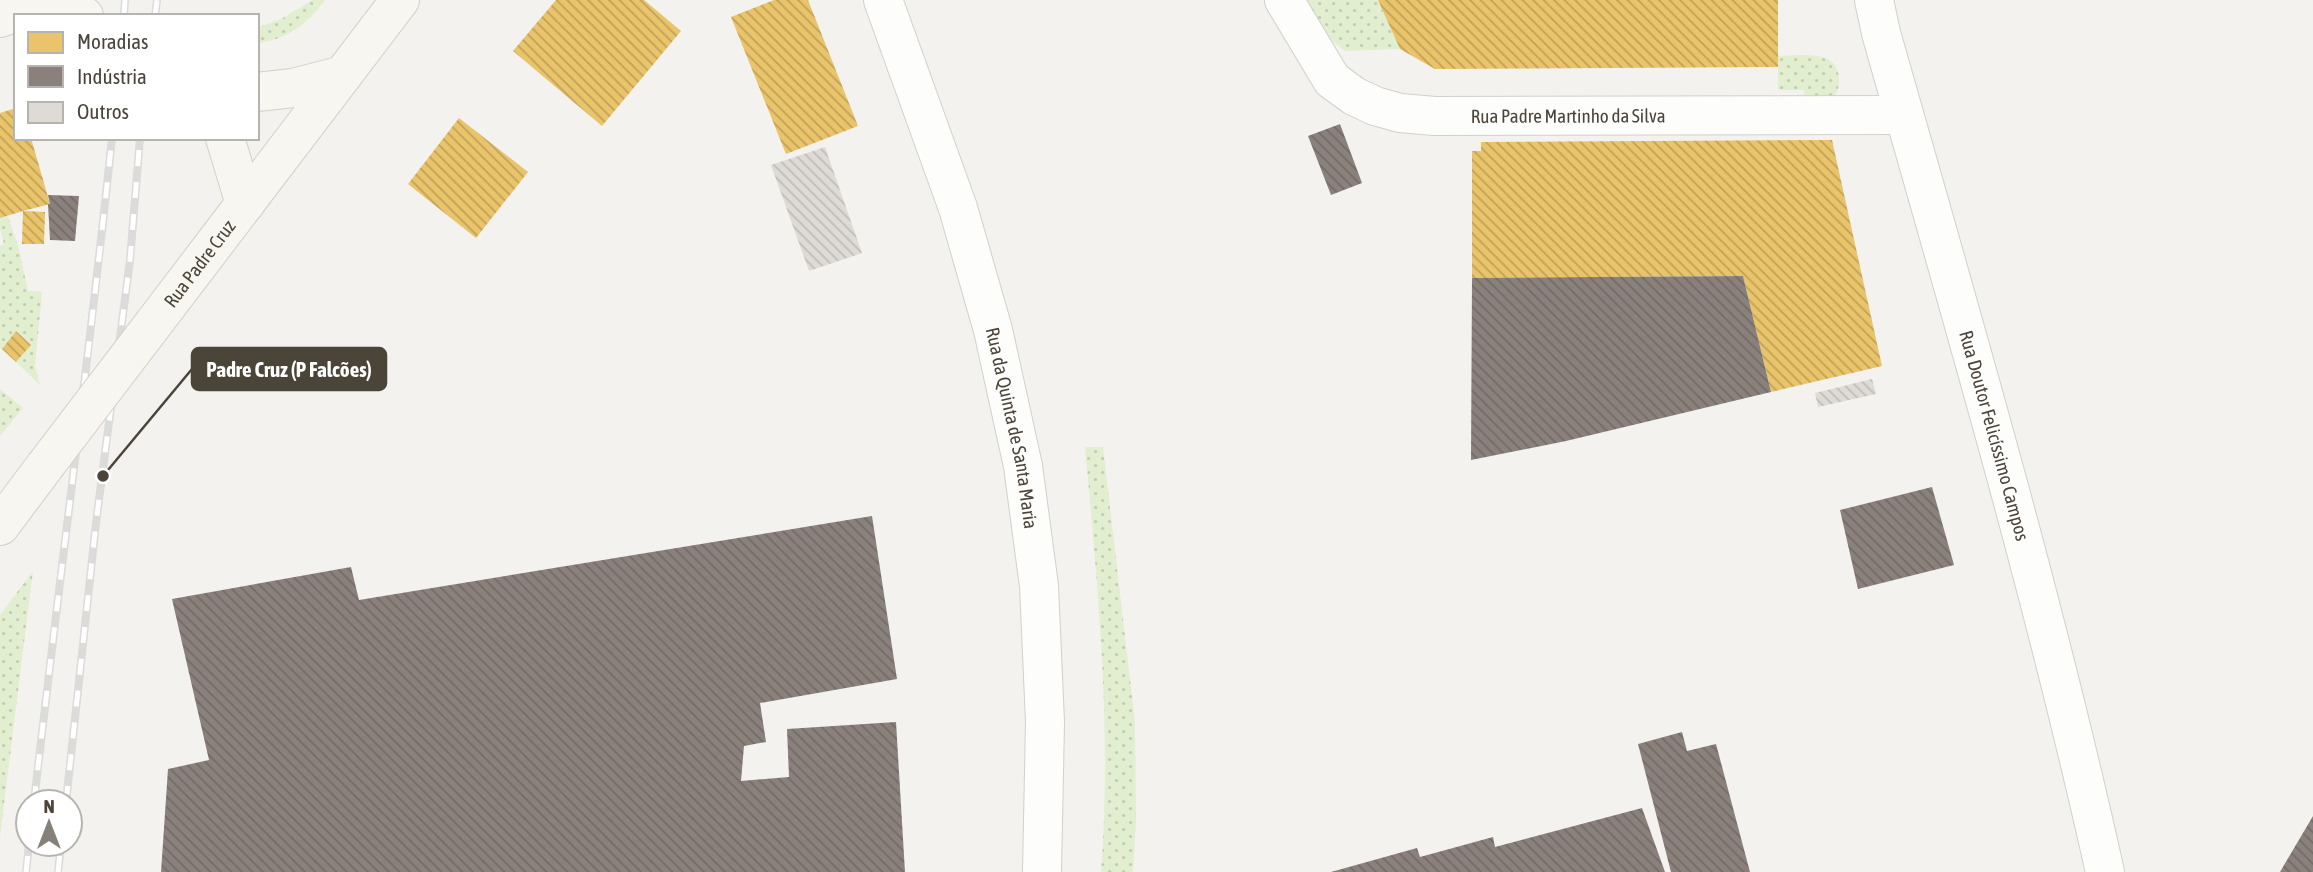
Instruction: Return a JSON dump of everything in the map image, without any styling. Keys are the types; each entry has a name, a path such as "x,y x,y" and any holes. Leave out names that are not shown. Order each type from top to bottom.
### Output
{"street":[{"name":"Rua Padre Cruz","path":"0,526 400,0"},
{"name":"Rua da Quinta de Santa Maria","path":"883,0 958,208 993,330 1023,466 1039,586 1045,734 1042,872"},
{"name":"Rua Padre Martinho da Silva","path":"1284,0 1332,80 1354,96 1400,113 1435,116 1904,115"},
{"name":"Rua Doutor Felicíssimo Campos","path":"1874,0 1904,115 1984,392 2105,872"},
{"path":"15,9 57,8 77,14"},
{"path":"259,92 293,88 343,75"},
{"path":"226,140 246,204"}],"green space":[{"path":"312,0 325,0 296,29 278,38 259,43 259,27 283,18"},
{"path":"1303,0 1378,0 1400,49 1345,51 1323,34"},
{"path":"1806,55 1831,61 1839,81 1838,90 1830,102 1804,106 1804,90 1778,90 1778,56"},
{"path":"8,216 19,249 28,291 42,292 35,366 40,385 16,362 31,345 16,331 2,349 0,348 0,246 4,244 0,218"},
{"path":"0,389 23,408 0,436"},
{"path":"1085,447 1103,447 1135,722 1136,821 1133,872 1101,872 1104,713 1099,606"},
{"path":"33,571 0,836 0,615"}],"building: Moradias":[{"path":"556,0 644,0 681,31 602,126 513,51"},
{"path":"774,0 808,0 858,126 786,154 731,17"},
{"path":"1378,0 1778,0 1778,67 1435,69 1400,49"},
{"path":"14,109 14,140 32,140 50,204 0,218 0,113"},
{"path":"459,118 528,172 476,238 408,184"},
{"path":"1832,140 1882,366 1771,392 1743,276 1472,278 1472,151 1481,151 1481,142"},
{"path":"23,211 45,212 44,244 22,244"},
{"path":"16,331 31,345 16,362 2,349"}],"building: Indústria":[{"path":"1340,124 1362,183 1331,195 1308,136"},
{"path":"48,195 79,196 75,241 50,240"},
{"path":"1743,276 1771,392 1566,441 1471,460 1472,278"},
{"path":"1932,487 1954,565 1858,589 1840,510"},
{"path":"872,516 897,679 760,703 766,742 744,746 741,781 789,777 787,729 896,722 905,872 161,872 168,769 209,760 172,599 351,567 359,600"},
{"path":"1682,732 1687,751 1716,744 1750,872 1671,872 1638,744"},
{"path":"1642,808 1665,872 1331,872 1417,848 1420,857 1493,837 1495,847"},
{"path":"2313,816 2313,872 2280,872 2287,860"}],"building: Outros":[{"path":"825,147 862,253 809,271 771,165"},
{"path":"1872,379 1876,394 1818,407 1815,393"}],"railway":[{"path":"124,14 125,0"},
{"path":"155,14 157,0"},
{"path":"36,788 112,140"},
{"path":"68,788 96,523 130,260 140,140"},
{"path":"26,872 28,858"},
{"path":"58,872 60,858"}],"place":[{"name":"Padre Cruz (P Falcões)","path":"103,476"}]}
